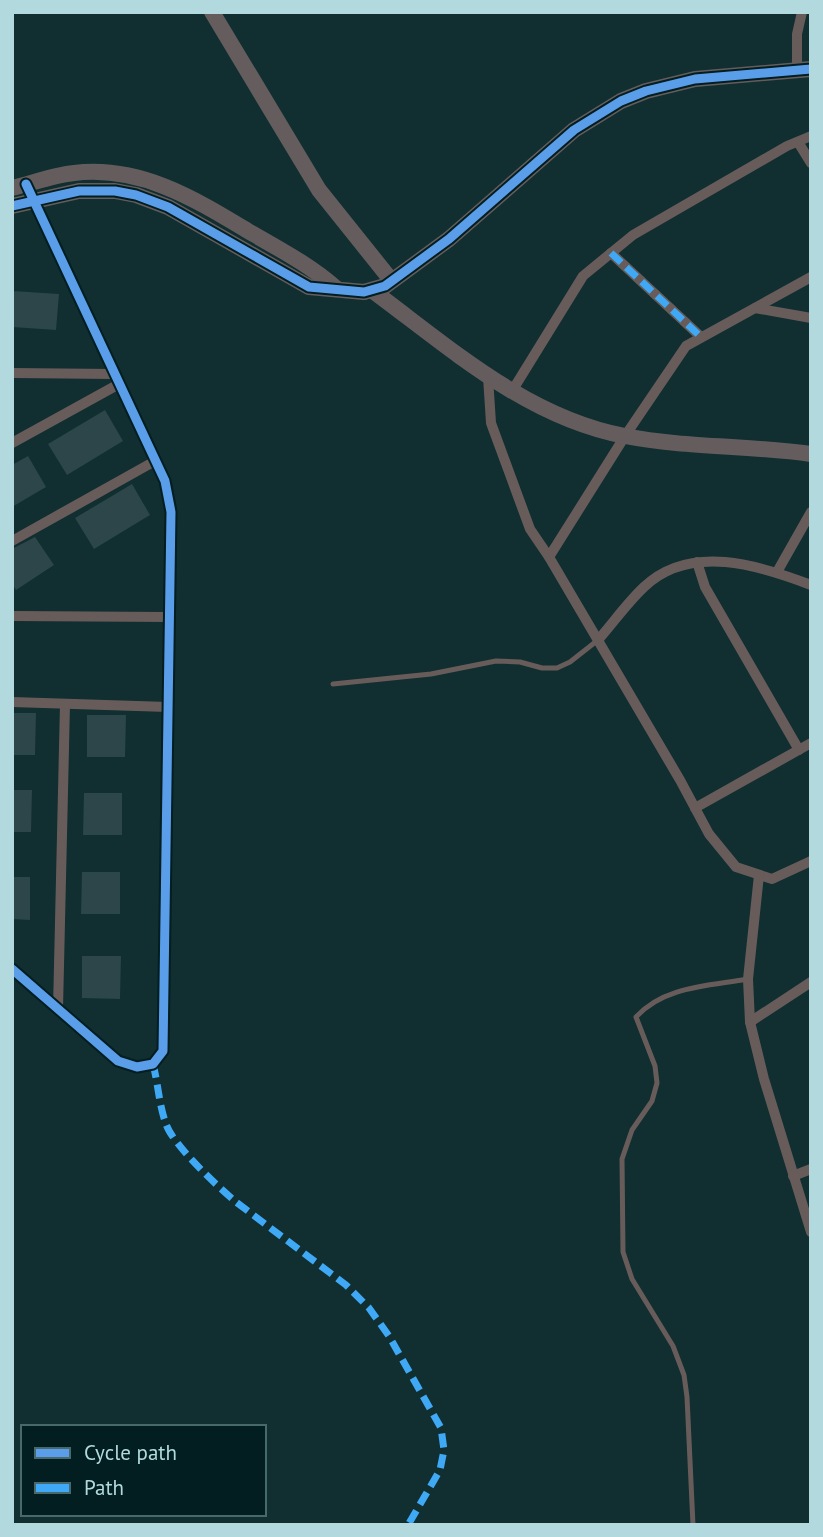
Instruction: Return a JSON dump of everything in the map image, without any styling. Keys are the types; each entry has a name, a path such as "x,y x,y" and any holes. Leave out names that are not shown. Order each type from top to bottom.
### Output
{"street":[{"path":"212,12 319,190 391,281"},
{"path":"12,206 79,191 96,190 136,195 176,212 309,287 354,292 373,290 391,281 449,239 575,130 621,101 670,84 804,69 797,34 802,12"},
{"path":"512,391 583,276 633,235 787,146 811,136"},
{"path":"798,142 811,163"},
{"path":"19,186 73,173 90,172 123,175 158,183 186,194 217,212 317,272 337,289"},
{"path":"12,969 118,1061 137,1067 153,1064 163,1051 171,512 165,481 35,202 19,186"},
{"path":"611,253 701,337"},
{"path":"549,557 625,436 686,346 811,276"},
{"path":"373,290 488,377 566,418 625,436 703,446 811,454"},
{"path":"755,307 811,318"},
{"path":"12,373 117,379"},
{"path":"488,377 491,423 530,529 598,640 709,834 736,867 772,879 811,861"},
{"path":"12,443 117,379"},
{"path":"12,541 155,461"},
{"path":"777,572 811,512"},
{"path":"598,640 645,586 676,567 697,562 720,561 777,572 811,585"},
{"path":"697,562 705,587 799,750"},
{"path":"12,616 169,617"},
{"path":"12,702 168,707"},
{"path":"58,1009 65,704"},
{"path":"695,808 811,743"},
{"path":"759,875 748,979 750,1023 810,1228"},
{"path":"750,1023 811,982"},
{"path":"793,1176 811,1169"}],"lane":[{"path":"333,684 431,674 496,661 557,668 570,662 598,640"},
{"path":"693,1525 684,1375 674,1346 632,1279 623,1252 622,1159 632,1130 652,1101 656,1083 654,1066 636,1017 655,1001 671,993 748,979"}],"building":[{"path":"13,291 59,294 56,330 12,327"},
{"path":"105,410 123,441 67,475 48,444"},
{"path":"28,456 46,487 12,507 12,465"},
{"path":"132,484 150,515 94,549 75,518"},
{"path":"35,537 54,565 16,590 12,584 12,549"},
{"path":"12,713 36,713 35,755 12,755"},
{"path":"87,715 126,715 125,757 87,757"},
{"path":"12,790 32,790 31,832 12,832"},
{"path":"84,793 122,793 122,835 83,835"},
{"path":"82,872 120,872 120,914 81,914"},
{"path":"12,877 30,877 30,920 12,919"},
{"path":"82,956 121,956 120,999 82,998"}],"marked path":[{"path":"611,253 701,337"},
{"path":"153,1064 166,1124 177,1143 236,1202 346,1285 369,1308 389,1336 441,1428 444,1450 440,1470 408,1525"}],"cycle path":[{"path":"12,206 79,191 115,191 136,195 168,207 309,287 364,292 385,286 449,239 574,130 621,101 646,91 695,79 811,69"},
{"path":"12,969 118,1061 137,1067 153,1064 163,1051 171,512 165,481 26,184"}]}
